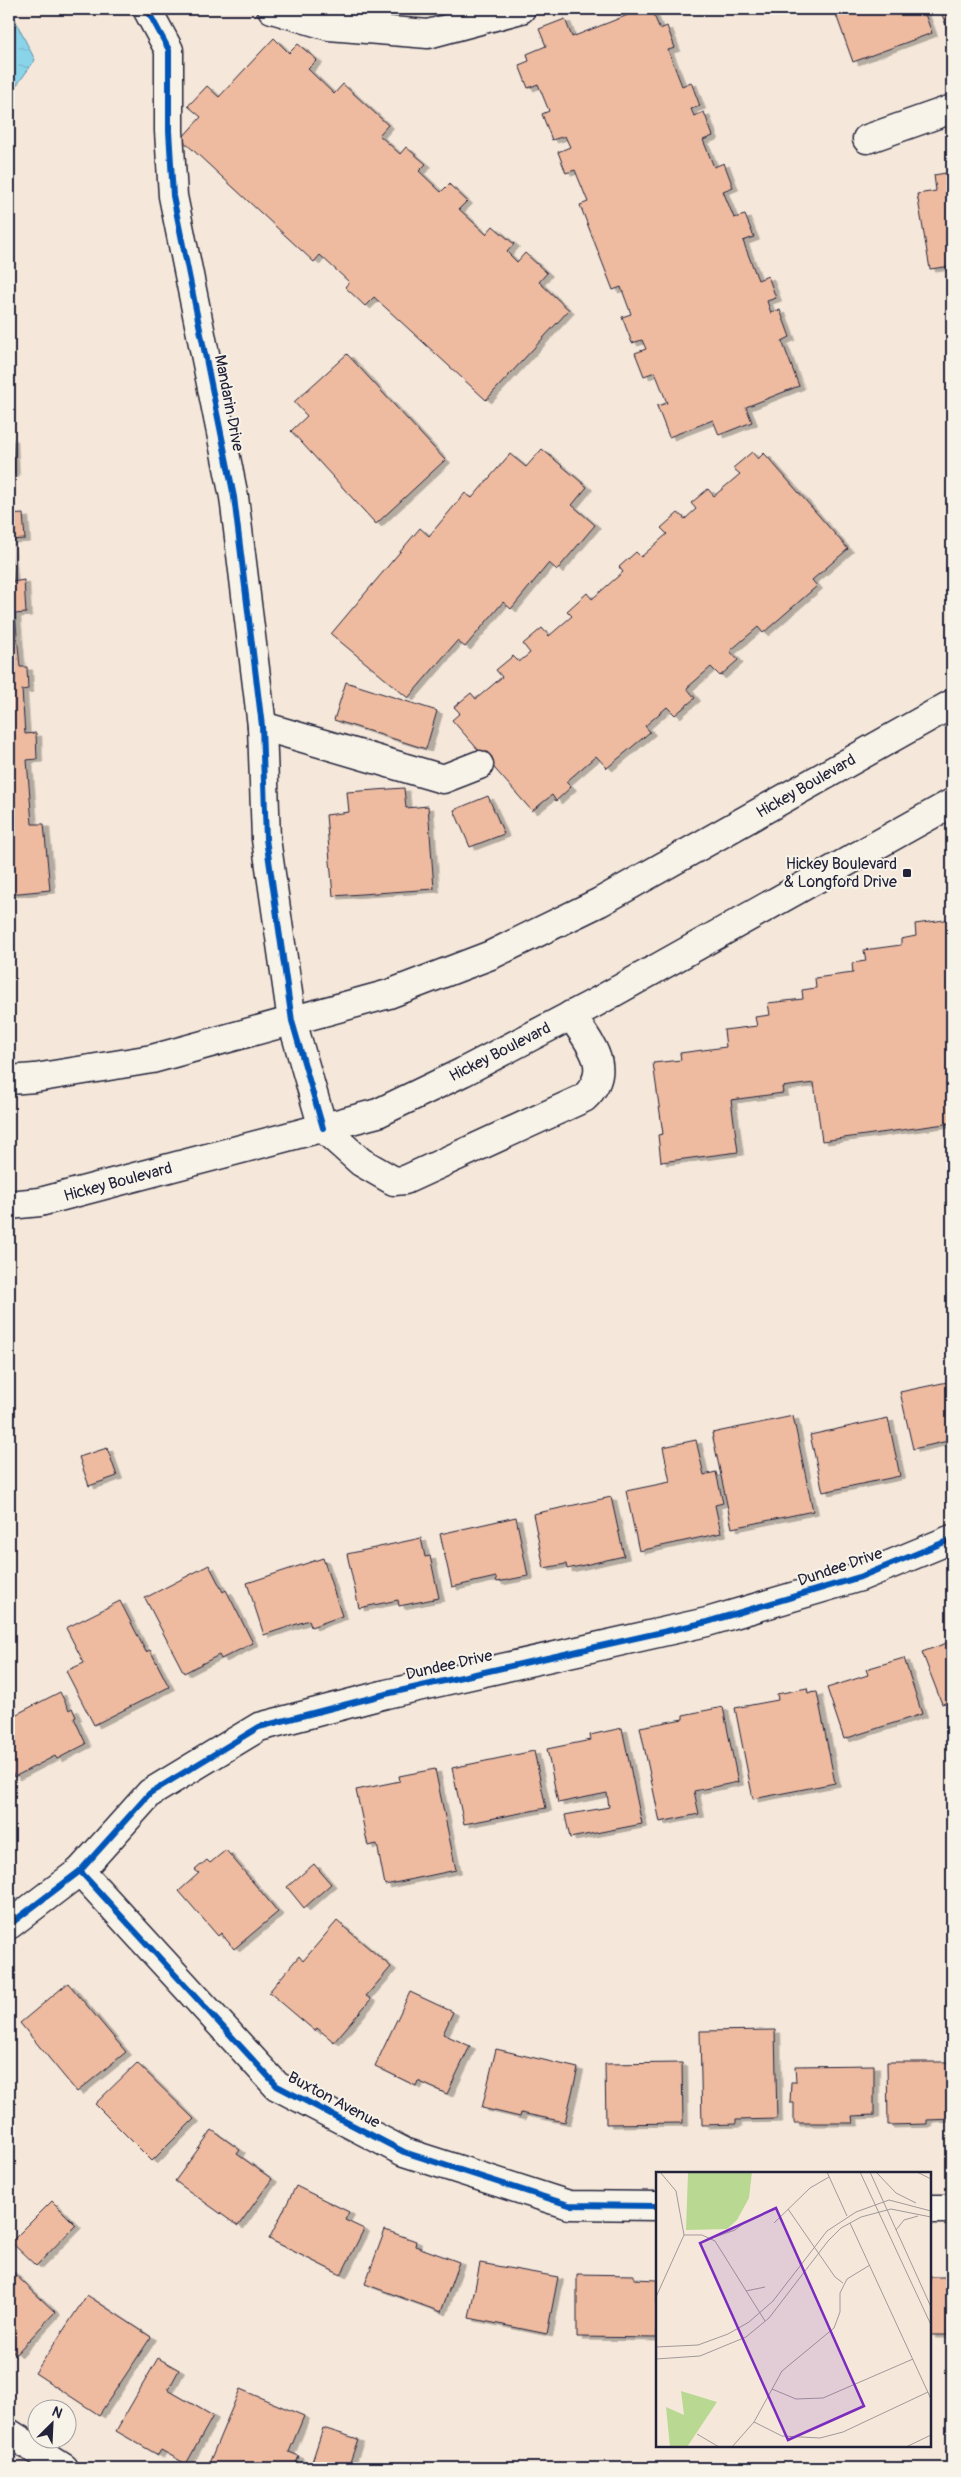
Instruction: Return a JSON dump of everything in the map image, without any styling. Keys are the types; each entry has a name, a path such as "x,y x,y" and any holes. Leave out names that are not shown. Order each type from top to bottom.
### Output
{"street":[{"path":"272,9 329,26 428,34 521,9"},
{"name":"Mandarin Drive","path":"155,10 169,50 169,131 173,196 234,497 262,726 266,839 292,1020 323,1128"},
{"path":"867,139 952,109"},
{"name":"Hickey Boulevard","path":"9,1080 152,1059 389,994 491,955 600,902 952,704"},
{"path":"262,726 443,779 479,765"},
{"name":"Hickey Boulevard","path":"9,1205 40,1202 378,1113 463,1072 571,1015 952,803"},
{"path":"323,1128 361,1162 394,1180 406,1180 584,1098 594,1088 600,1075 596,1054 571,1015"},
{"name":"Dundee Drive","path":"9,1925 80,1871 150,1793 259,1727 386,1694 707,1622 860,1577 952,1539"},
{"name":"Buxton Avenue","path":"80,1871 277,2086 404,2152 550,2199 569,2205 656,2206"},
{"path":"931,2209 952,2209"},
{"path":"9,2433 64,2468"}],"water":[{"path":"13,16 35,60 9,96 9,17"}],"building":[{"path":"643,9 651,9 660,29 667,26 675,48 668,50 682,86 691,82 700,106 691,109 694,116 704,112 713,136 703,140 714,167 724,163 733,187 723,191 734,218 745,215 754,237 743,241 758,280 768,276 776,298 767,301 771,313 780,310 790,337 782,341 799,386 746,407 752,422 719,435 713,420 669,437 657,406 667,403 655,372 644,376 635,353 646,349 642,340 632,343 622,317 631,314 621,287 613,290 580,205 588,202 575,170 566,173 558,152 570,147 565,136 552,140 542,114 549,111 538,84 528,88 519,65 529,61 527,54 546,46 539,29 565,19 572,37"},
{"path":"834,9 923,9 932,33 853,62"},
{"path":"940,9 952,9 952,26 947,28"},
{"path":"274,38 289,53 298,44 317,60 308,69 334,94 343,84 388,125 379,135 400,154 406,147 426,164 419,171 441,192 449,184 467,201 459,209 486,234 493,226 514,244 507,252 517,262 525,253 547,273 539,282 569,310 486,400 374,297 365,306 345,287 349,282 320,255 314,262 181,139 201,117 188,106 207,86 219,97"},
{"path":"952,172 952,266 930,269 917,194 936,191 934,175"},
{"path":"347,354 445,460 376,524 291,431 307,416 294,402"},
{"path":"9,438 12,438 14,474 9,474"},
{"path":"542,449 587,487 572,505 595,525 557,570 549,563 511,609 503,602 465,647 457,641 408,698 331,634 420,528 429,536 465,493 472,498 510,454 526,467"},
{"path":"752,452 758,459 764,453 848,549 812,580 817,586 763,633 758,627 730,651 738,660 720,676 711,667 687,688 695,698 675,715 667,707 645,726 650,732 607,768 596,756 566,782 571,787 556,801 552,795 532,811 452,720 460,713 454,707 471,693 476,699 502,677 496,670 513,656 519,662 530,653 523,644 542,628 549,636 572,616 567,611 587,593 592,599 623,572 619,567 636,552 641,557 667,534 661,528 678,513 685,519 696,509 691,503 708,489 714,496 740,474 733,468"},
{"path":"23,514 25,539 9,540 9,515"},
{"path":"9,540 13,582 24,580 26,613 15,614 20,667 27,667 28,689 22,690 25,734 36,733 37,759 27,760 32,824 44,824 50,890 9,894"},
{"path":"346,682 437,711 426,749 334,720"},
{"path":"404,788 406,808 428,806 434,889 333,896 326,815 349,812 347,792"},
{"path":"488,796 504,834 470,847 454,810"},
{"path":"952,919 952,1123 822,1141 814,1083 782,1087 783,1093 731,1100 738,1152 661,1162 658,1135 663,1134 653,1063 681,1060 680,1053 726,1047 724,1030 757,1026 755,1017 770,1015 768,1003 803,999 802,990 816,988 815,978 853,973 852,963 866,961 864,950 901,945 901,939 916,936 915,924"},
{"path":"952,1381 952,1440 913,1449 900,1392"},
{"path":"793,1416 813,1511 732,1528 712,1433"},
{"path":"888,1418 900,1476 823,1492 810,1435"},
{"path":"696,1440 704,1475 716,1472 723,1503 715,1505 721,1533 639,1551 626,1491 670,1482 663,1447"},
{"path":"107,1448 117,1476 89,1486 79,1457"},
{"path":"611,1497 624,1556 567,1569 566,1564 544,1568 533,1514"},
{"path":"516,1517 528,1576 497,1582 496,1577 452,1587 440,1534"},
{"path":"421,1538 425,1557 430,1556 439,1598 399,1606 398,1600 359,1608 347,1554"},
{"path":"323,1558 342,1616 311,1627 309,1620 264,1635 247,1583"},
{"path":"209,1565 223,1592 226,1590 253,1643 221,1659 219,1655 184,1673 145,1598"},
{"path":"120,1601 146,1652 150,1650 169,1687 94,1725 66,1671 84,1663 66,1628"},
{"path":"952,1641 952,1701 942,1704 922,1652"},
{"path":"904,1658 922,1714 844,1739 827,1688 868,1675 866,1669"},
{"path":"807,1688 808,1693 817,1692 835,1783 753,1799 735,1708 778,1700 777,1694"},
{"path":"60,1692 69,1710 72,1708 76,1717 74,1718 86,1744 57,1759 55,1756 14,1777 9,1766 9,1718"},
{"path":"723,1707 738,1782 694,1791 699,1814 660,1822 640,1727 683,1719 683,1715"},
{"path":"622,1728 642,1824 570,1838 565,1815 609,1807 607,1793 558,1803 547,1749 591,1740 590,1735"},
{"path":"534,1751 546,1808 464,1824 452,1768"},
{"path":"435,1769 456,1870 385,1885 377,1844 368,1846 356,1790 400,1781 399,1776"},
{"path":"226,1850 278,1912 234,1949 221,1933 218,1936 179,1891 199,1873 195,1870 207,1860 210,1863"},
{"path":"314,1864 331,1884 304,1908 287,1887"},
{"path":"337,1921 391,1967 366,1996 371,1999 334,2042 317,2028 315,2031 269,1992 299,1956 303,1961"},
{"path":"68,1983 126,2052 77,2092 20,2023"},
{"path":"410,1992 453,2012 443,2034 470,2046 447,2094 418,2081 416,2086 375,2066"},
{"path":"775,2030 777,2119 736,2120 736,2124 702,2125 700,2031"},
{"path":"496,2049 578,2068 565,2122 521,2113 520,2117 482,2108"},
{"path":"887,2062 952,2062 952,2119 927,2120 927,2124 888,2125"},
{"path":"137,2063 194,2119 152,2161 95,2104"},
{"path":"682,2063 683,2123 606,2124 605,2064"},
{"path":"874,2065 874,2115 852,2116 853,2123 794,2123 794,2103 790,2103 791,2082 796,2082 795,2066"},
{"path":"212,2130 240,2150 237,2154 272,2179 238,2226 175,2181"},
{"path":"296,2186 349,2212 345,2220 364,2229 341,2275 269,2239"},
{"path":"52,2201 76,2225 36,2266 11,2242"},
{"path":"385,2230 416,2241 415,2246 459,2262 441,2312 365,2284"},
{"path":"480,2263 558,2277 547,2334 469,2318"},
{"path":"9,2269 55,2312 16,2354 9,2347"},
{"path":"577,2274 634,2275 634,2279 656,2280 656,2338 577,2337"},
{"path":"931,2277 948,2277 947,2335 931,2335"},
{"path":"87,2295 151,2337 99,2415 35,2373"},
{"path":"158,2358 179,2370 168,2390 213,2416 186,2464 161,2450 158,2455 116,2431"},
{"path":"240,2389 304,2416 289,2452 299,2456 294,2468 207,2468"},
{"path":"323,2428 358,2439 348,2468 310,2468"}],"cycle path":[{"path":"147,9 169,50 169,131 173,196 234,497 262,726 266,839 292,1021 323,1128"},
{"path":"9,1925 80,1871 150,1793 259,1727 386,1694 707,1622 860,1577 952,1539"},
{"path":"80,1871 277,2086 404,2152 569,2205 656,2206"}],"place":[{"name":"Hickey Boulevard & Longford Drive","path":"907,873"}]}
